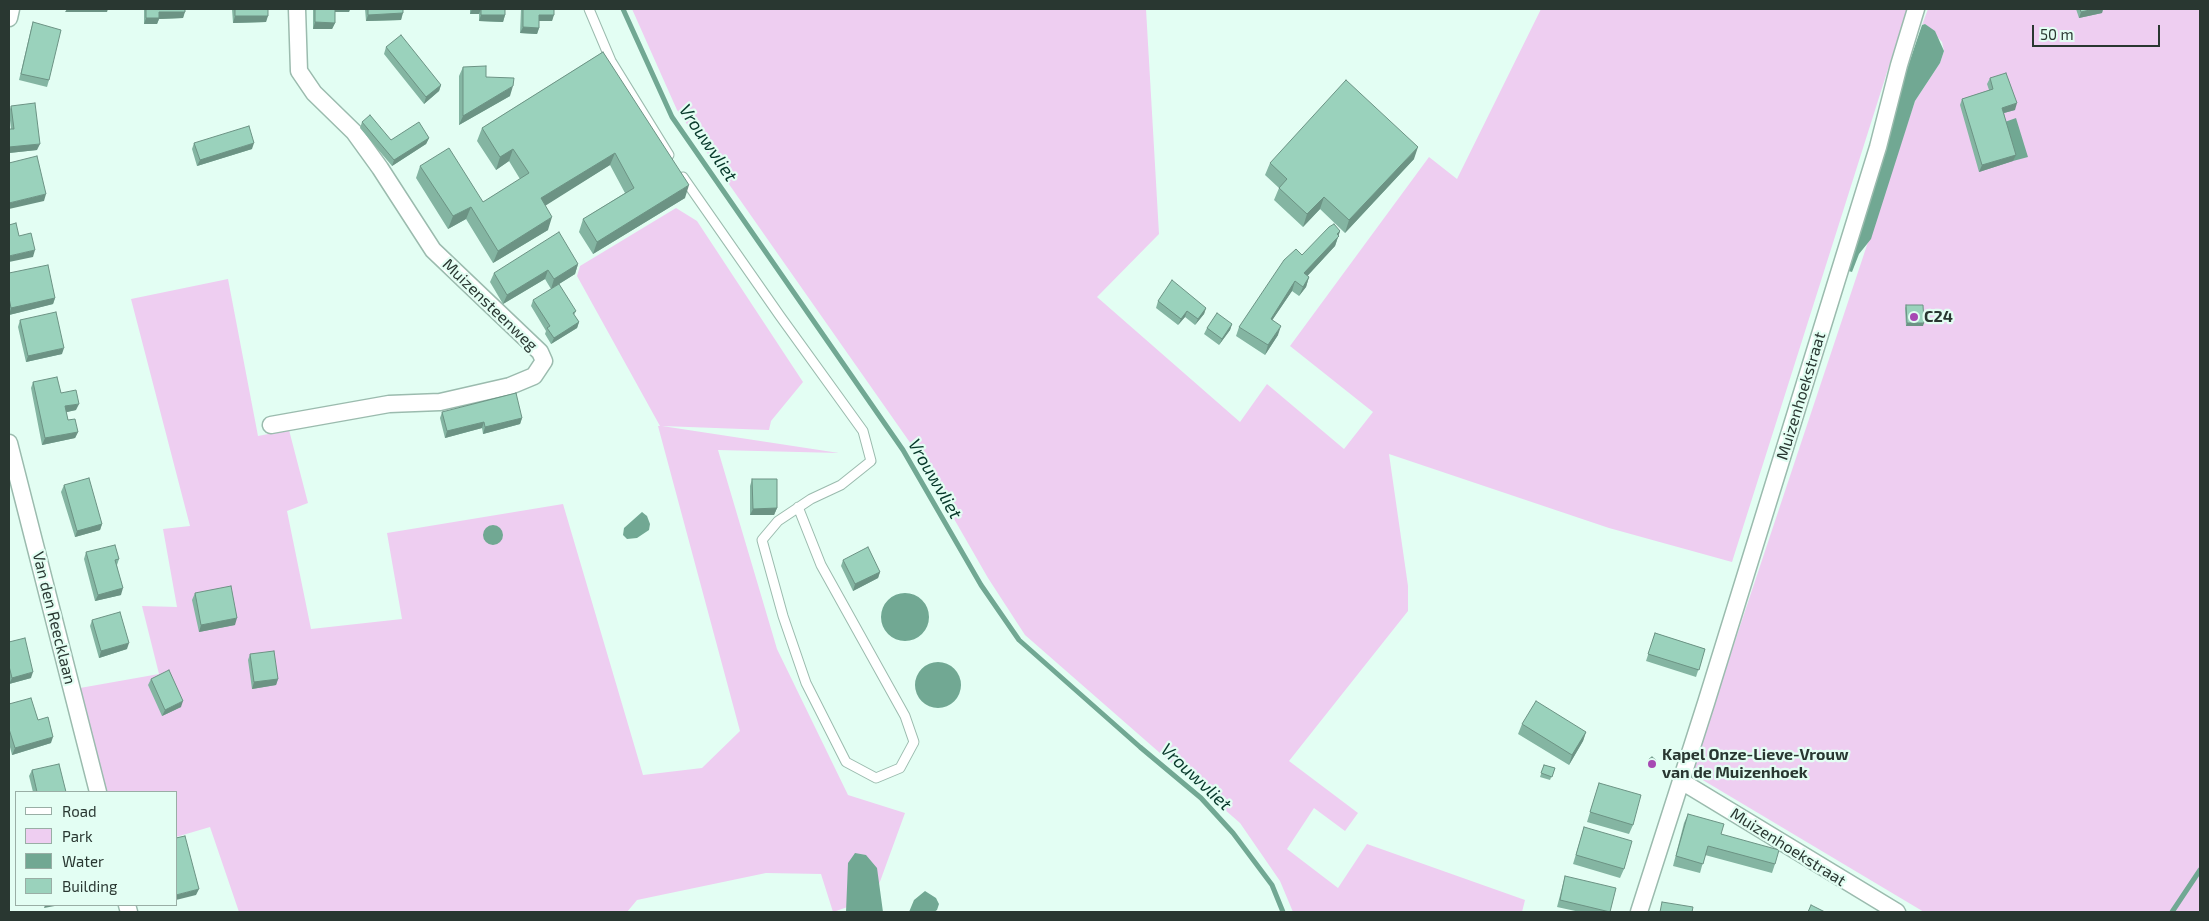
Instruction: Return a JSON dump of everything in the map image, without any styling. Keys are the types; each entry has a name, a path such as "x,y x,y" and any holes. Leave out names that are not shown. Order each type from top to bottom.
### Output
{"street":[{"path":"9,18 11,9"},
{"name":"Muizensteenweg","path":"270,425 389,404 440,402 510,386 534,376 544,361 540,352 433,250 384,174 354,132 314,94 299,71 297,9"},
{"name":"Muizenhoekstraat","path":"1638,912 1681,781 1878,147 1898,65 1916,9"},
{"name":"Van den Reecklaan","path":"9,443 98,791"},
{"name":"Muizenhoekstraat","path":"1681,781 1897,912"}],"lane":[{"path":"589,9 611,61 697,199 864,431 871,461 840,485 811,499 778,521 762,540 783,616 806,683 846,762 876,778 900,768 914,742 904,716 821,565 798,508"}],"green space":[{"path":"632,9 1146,9 1159,234 1097,297 1240,422 1267,384 1344,449 1373,412 1290,346 1429,157 1457,179 1541,9 1907,9 1732,562 1609,528 1389,454 1408,586 1408,611 1289,761 1358,813 1345,831 1314,808 1287,849 1338,888 1367,844 1525,900 1522,912 1293,912 1280,881 1240,823 1025,635 988,578 911,444 677,110"},
{"path":"1928,9 2200,9 2200,912 1924,912 1691,773 1915,101 1940,63 1944,51 1942,42 1925,24 1922,25"},
{"path":"676,208 697,221 803,382 771,421 769,430 662,426 839,453 718,450 777,649 848,795 905,813 874,898 833,912 821,874 766,873 637,900 627,912 239,912 210,827 178,836 178,791 106,791 80,688 159,674 142,606 177,607 163,529 190,526 131,299 228,279 258,436 289,430 308,503 287,511 311,629 402,619 387,533 563,504 643,775 702,768 740,731 658,426 660,426 577,276 580,266"}],"water":[{"path":"1925,24 1935,31 1944,51 1940,63 1915,101 1871,239 1859,254 1852,272 1845,270 1905,75 1922,25"},
{"path":"2016,118 2028,157 2013,161 2002,123"},
{"path":"642,512 647,516 650,524 649,530 637,538 627,539 623,535 624,528"},
{"path":"493,525 500,528 503,535 500,542 493,545 486,542 483,535 486,528"},
{"path":"905,593 914,595 922,600 927,608 929,617 927,626 922,634 914,639 905,641 896,639 888,634 883,626 881,617 883,608 888,600 896,595"},
{"path":"934,662 942,662 951,666 957,672 961,685 957,698 951,704 942,708 934,708 925,704 919,698 915,689 915,681 919,672 925,666"},
{"path":"855,853 866,855 877,868 883,912 846,912 848,863"},
{"path":"925,891 936,898 939,904 937,910 934,912 909,912 914,900"}],"building":[{"path":"146,9 185,9 185,12 159,12 159,18 146,18"},
{"path":"235,9 268,9 268,16 235,16"},
{"path":"315,9 335,9 335,23 315,22"},
{"path":"368,9 403,9 403,13 368,15"},
{"path":"481,9 505,9 505,15 481,15"},
{"path":"523,9 554,9 554,15 539,15 539,28 523,27"},
{"path":"2080,9 2094,9 2081,12"},
{"path":"33,22 61,30 49,80 21,74"},
{"path":"401,35 441,85 426,97 386,47"},
{"path":"603,52 689,185 597,242 583,219 634,188 615,153 541,198 552,217 498,251 471,207 453,216 420,166 449,148 483,202 529,173 513,149 500,157 482,128"},
{"path":"486,66 486,77 514,78 513,86 463,116 463,67"},
{"path":"2006,73 2017,103 2002,108 2016,155 1982,165 1962,99 1993,89 1990,78"},
{"path":"1346,80 1418,147 1349,220 1324,197 1307,214 1279,188 1287,179 1270,163"},
{"path":"35,103 40,144 9,147 9,129 14,129 11,106"},
{"path":"370,115 391,140 419,122 429,138 394,160 362,122"},
{"path":"249,126 254,143 200,160 194,143"},
{"path":"37,156 46,194 9,203 9,163"},
{"path":"16,223 19,236 31,233 35,250 9,256 9,225"},
{"path":"1334,224 1340,231 1337,234 1339,236 1304,273 1309,277 1303,287 1295,281 1271,319 1281,326 1268,345 1239,327 1284,260 1296,249 1302,255"},
{"path":"559,232 578,264 554,279 548,270 507,295 494,273"},
{"path":"48,265 55,298 11,308 9,273"},
{"path":"1172,280 1206,308 1198,319 1187,311 1181,319 1158,301"},
{"path":"559,284 576,311 573,313 579,322 554,338 547,328 550,326 533,300"},
{"name":"C24","path":"1906,305 1923,305 1924,323 1907,323"},
{"path":"56,312 64,348 28,356 20,320"},
{"path":"1217,313 1232,324 1222,339 1207,328"},
{"path":"57,377 61,393 76,390 79,404 65,406 68,420 75,419 78,432 45,438 33,382"},
{"path":"516,393 522,418 485,427 484,422 447,431 442,412"},
{"path":"89,478 102,524 77,531 64,485"},
{"path":"752,479 777,479 777,508 753,509"},
{"path":"115,545 119,559 115,560 123,588 98,595 86,552"},
{"path":"868,547 880,572 855,584 843,560"},
{"path":"231,586 237,618 201,625 195,593"},
{"path":"120,612 129,643 101,651 92,620"},
{"path":"1655,633 1705,649 1699,670 1648,654"},
{"path":"25,638 33,672 12,678 9,666 9,642"},
{"path":"274,651 278,679 254,682 250,654"},
{"path":"169,670 183,701 165,710 151,679"},
{"path":"31,698 38,720 48,717 53,737 15,748 9,729 9,704"},
{"path":"1536,701 1586,732 1572,755 1522,724"},
{"path":"1652,757 1656,760 1654,764 1649,759"},
{"path":"59,764 66,791 37,791 32,770"},
{"path":"1544,765 1555,768 1552,777 1541,773"},
{"path":"1599,783 1641,795 1633,825 1590,812"},
{"path":"1688,814 1724,824 1721,834 1779,850 1775,864 1708,846 1703,864 1676,856"},
{"path":"1584,827 1632,841 1624,869 1576,855"},
{"path":"185,836 199,889 178,894 178,838"},
{"path":"1565,876 1616,888 1610,912 1560,900"},
{"path":"1662,902 1693,907 1692,912 1660,912"},
{"path":"1811,905 1825,912 1808,912"}],"waterway":[{"name":"Vrouwvliet","path":"623,9 672,117 903,450 981,585 1019,640 1201,798 1233,833 1272,885 1283,912"},
{"path":"2172,912 2200,870"}],"place":[{"name":"C24","path":"1914,317"},
{"name":"Kapel Onze-Lieve-Vrouw van de Muizenhoek","path":"1652,764"}]}
